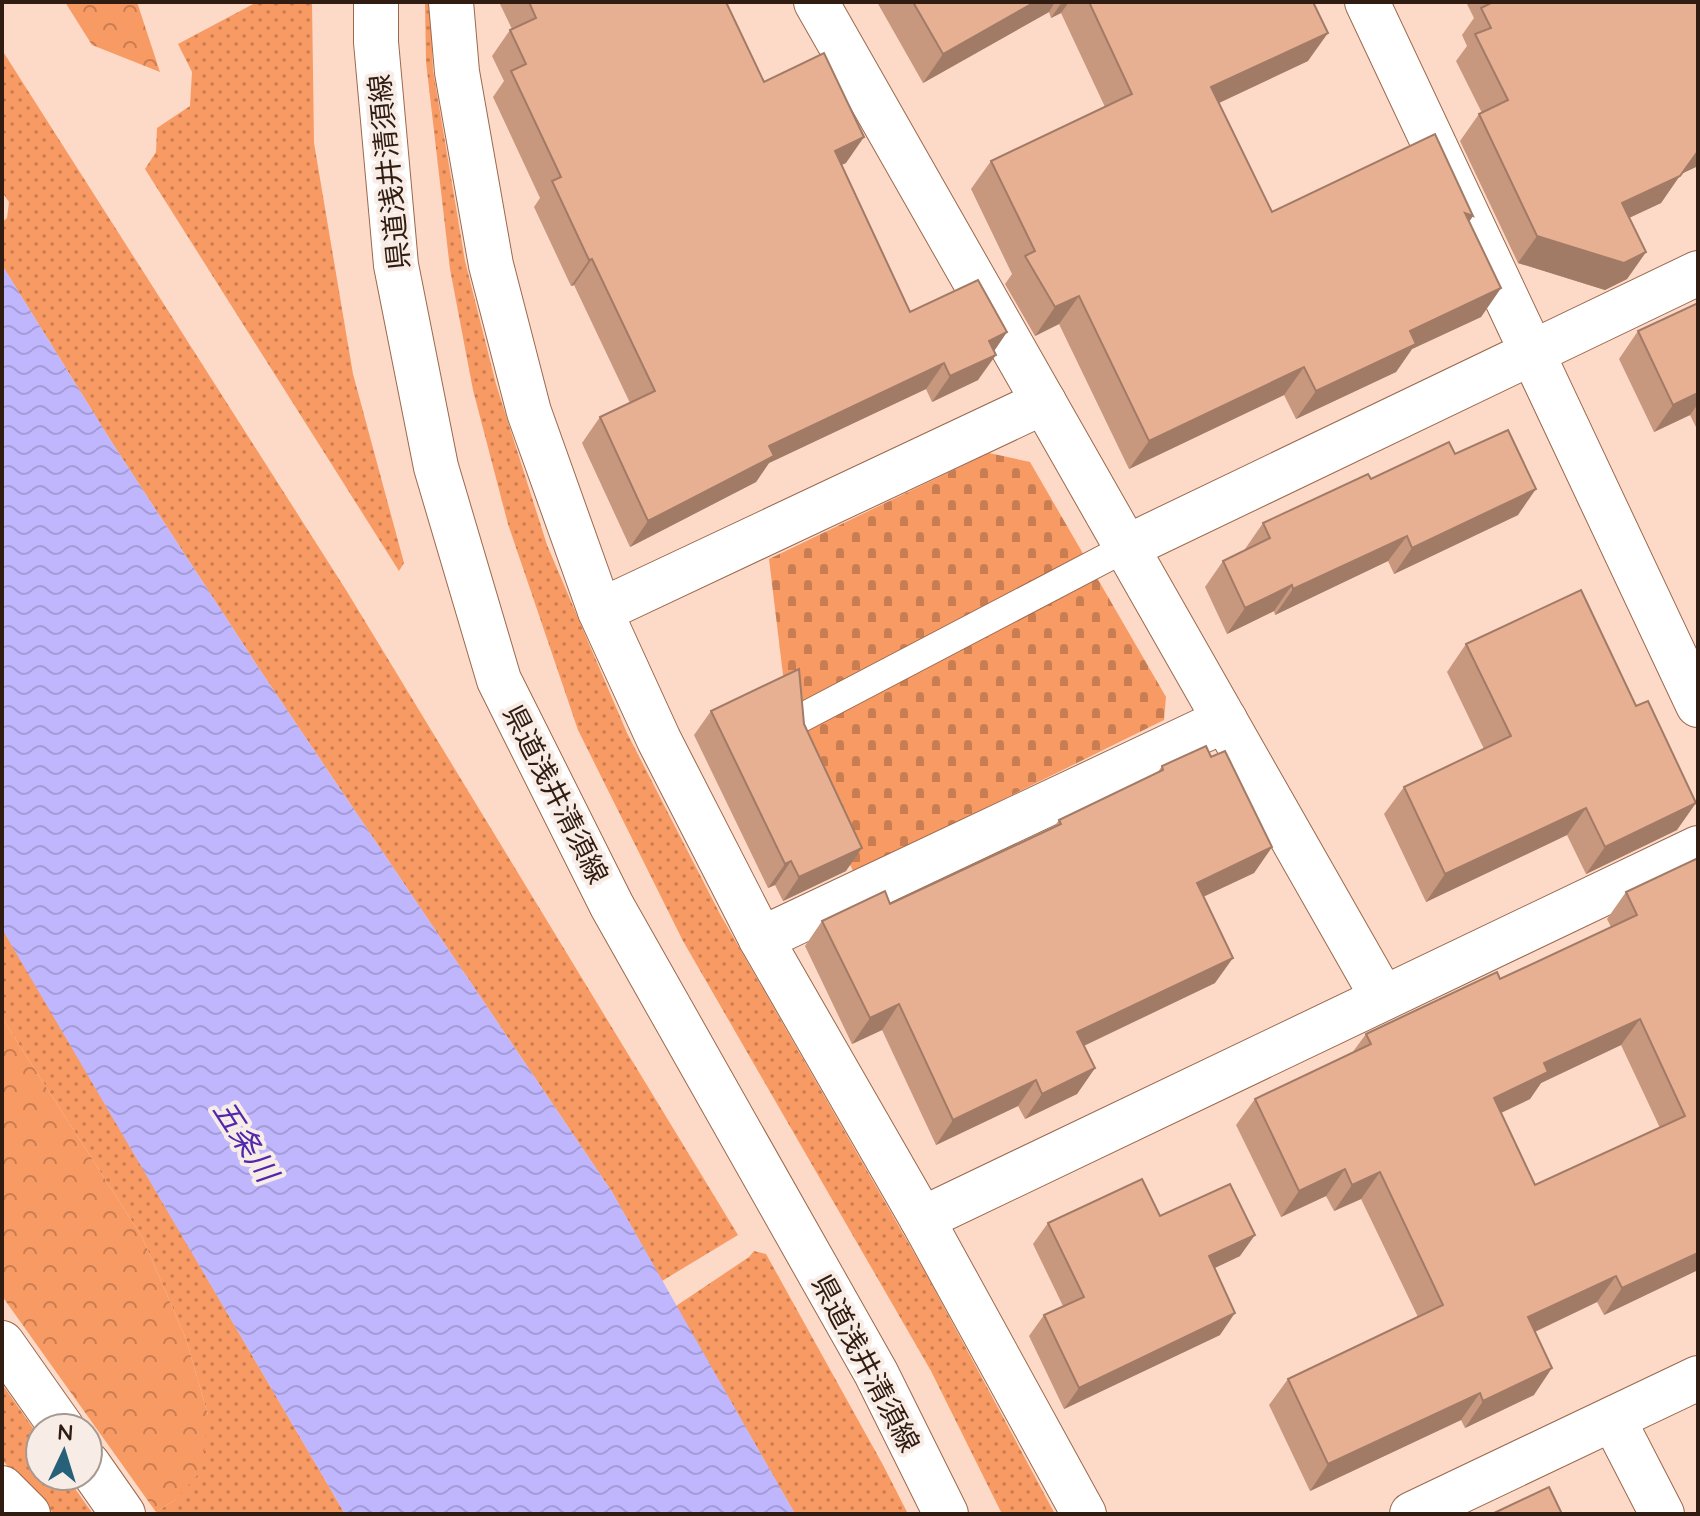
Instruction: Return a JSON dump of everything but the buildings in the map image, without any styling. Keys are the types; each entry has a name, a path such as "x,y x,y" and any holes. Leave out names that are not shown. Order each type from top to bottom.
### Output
{"street":[{"name":"県道浅井清須線","path":"376,2 376,42 396,265 436,467 499,680 612,906 876,1373 946,1514"},
{"path":"451,2 457,72 491,265 529,412 600,611 659,740 761,939 922,1219 1084,1514"},
{"path":"816,2 1383,998"},
{"path":"1367,2 1698,705"},
{"path":"1127,547 1698,273"},
{"path":"600,611 1044,402"},
{"path":"761,939 1225,720"},
{"path":"922,1219 1698,848"},
{"path":"2,1343 51,1412"},
{"path":"1412,1514 1698,1378"},
{"path":"1613,1419 1662,1514"},
{"path":"104,1487 123,1514"},
{"path":"2,1488 28,1514"}],"lane":[{"path":"801,718 1127,547"}],"green space":[{"path":"65,2 137,2 160,72 92,45"},
{"path":"257,2 312,2 314,143 353,374 404,563 399,571 145,169 156,152 157,128 190,106 192,72 178,44"},
{"path":"425,2 430,2 433,70 465,261 496,384 547,545 627,733 720,914 925,1272 1055,1514 1002,1514 931,1371 683,941 578,730 508,524 473,390 450,269 426,62"},
{"path":"2,50 346,590 738,1235 662,1281 612,1192 262,673 111,441 2,265 2,222 7,218 9,202 2,192"},
{"path":"989,453 1030,462 1166,697 1164,720 854,873 791,741 769,559"},
{"path":"2,929 345,1514 156,1512 175,1500 208,1415 186,1339 142,1237 2,1018"},
{"path":"2,1018 142,1237 186,1339 208,1415 202,1470 175,1500 156,1512 104,1439 104,1412 85,1412 2,1296"},
{"path":"754,1251 766,1254 908,1514 795,1514 676,1306"},
{"path":"2,1384 24,1415 24,1483 2,1460"},
{"path":"33,1492 77,1492 93,1514 54,1514"}],"water":[{"name":"五条川","path":"2,265 111,441 262,673 612,1192 795,1514 345,1514 2,929"}]}
